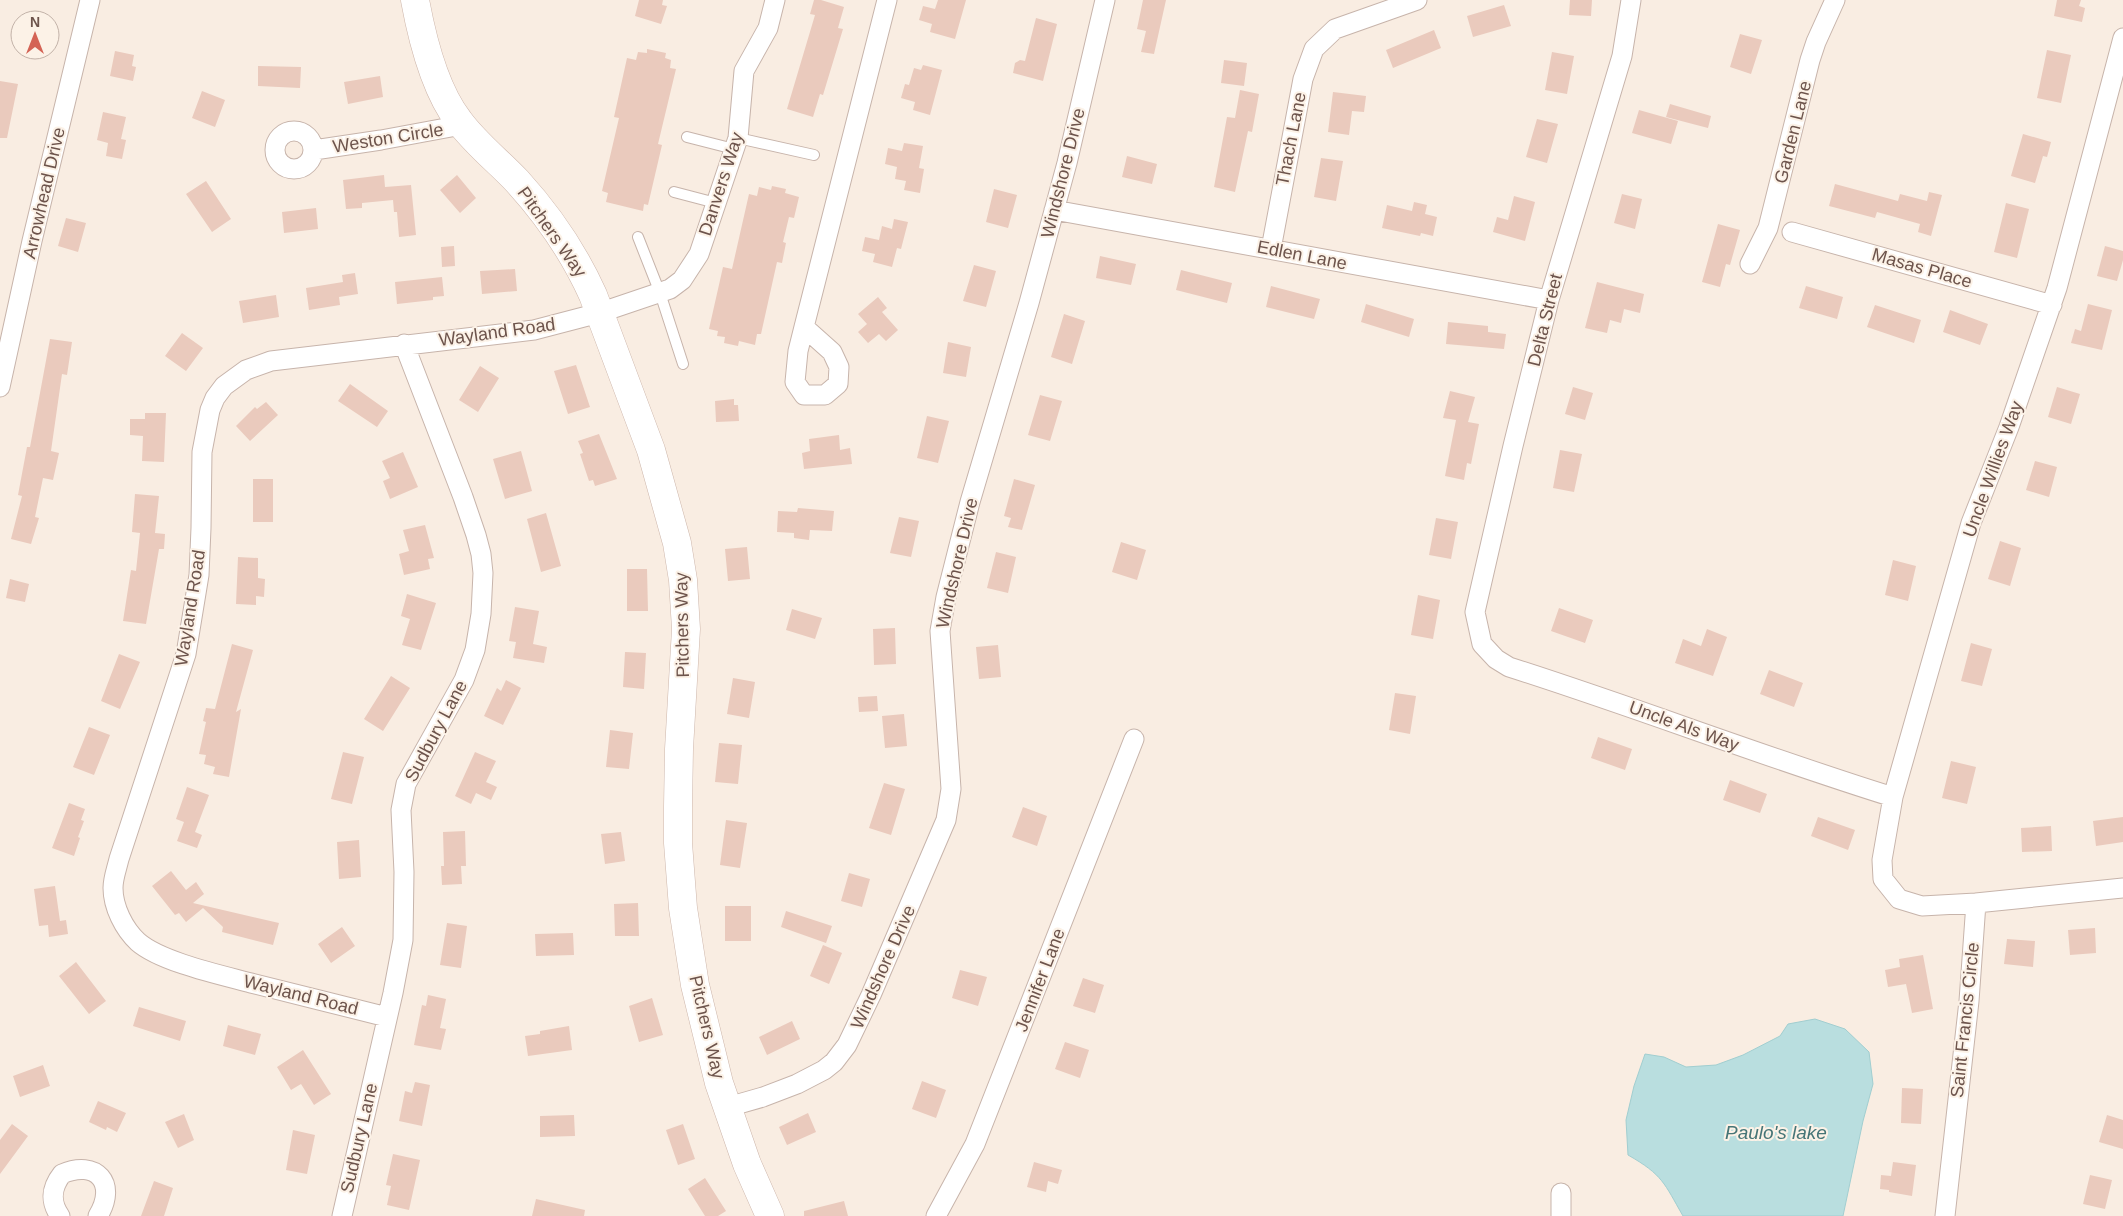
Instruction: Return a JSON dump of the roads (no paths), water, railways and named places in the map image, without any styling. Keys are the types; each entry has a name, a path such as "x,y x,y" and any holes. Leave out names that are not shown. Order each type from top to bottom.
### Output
{"main road":[{"name":"Pitchers Way","path":"415,0 421,31 441,88 462,125 529,195 556,230 585,277 651,450 677,543 684,580 686,638 678,767 678,842 684,908 695,985 707,1037 728,1107 747,1164 770,1216"}],"street":[{"name":"Arrowhead Drive","path":"0,386 32,241 90,0"},
{"name":"Danvers Way","path":"599,313 670,289 682,280 690,270 698,254 736,144 744,71 768,28 775,0"},
{"path":"804,327 887,0"},
{"name":"Windshore Drive","path":"728,1107 763,1097 797,1084 824,1070 834,1062 847,1044 883,969 946,820 951,788 947,718 940,656 941,619 954,560 1054,210 1106,0"},
{"name":"Thach Lane","path":"1271,249 1303,79 1314,49 1335,30 1417,0"},
{"name":"Delta Street","path":"1482,644 1476,612 1513,446 1549,300 1622,56 1631,0"},
{"name":"Garden Lane","path":"1750,264 1768,228 1810,60 1835,0"},
{"name":"Uncle Willies Way","path":"1976,903 1922,906 1897,898 1883,880 1881,869 1894,796 1971,523 2009,427 2052,305 2123,38"},
{"name":"Weston Circle","path":"314,150 462,125"},
{"name":"Edlen Lane","path":"1054,210 1549,300"},
{"name":"Masas Place","path":"1792,232 2052,305"},
{"name":"Wayland Road","path":"387,1017 194,968 149,949 138,942 123,924 114,901 113,887 130,824 186,654 199,575 202,452 206,421 215,398 224,386 236,376 259,364 404,344 534,330 599,313"},
{"name":"Sudbury Lane","path":"342,1216 387,1017 402,940 404,872 401,810 406,784 470,665 479,635 482,594 481,554 476,535 404,344"},
{"name":"Uncle Als Way","path":"1482,644 1496,659 1509,667 1598,696 1813,772 1894,796"},
{"name":"Jennifer Lane","path":"936,1216 975,1144 1134,739"},
{"path":"1976,903 2123,888"},
{"name":"Saint Francis Circle","path":"1945,1216 1968,1000 1976,903"},
{"path":"60,1216 54,1204 53,1189 62,1174 76,1170 92,1172 100,1176 104,1182 106,1193 98,1216"},
{"path":"1561,1193 1561,1216"}],"lane":[{"path":"687,137 814,155"},
{"path":"674,192 716,203"},
{"path":"638,237 660,292 684,364"}],"water":[{"name":"Paulo's lake","path":"1815,1019 1845,1029 1869,1052 1873,1084 1863,1121 1843,1216 1683,1216 1656,1174 1628,1155 1626,1120 1634,1086 1645,1054 1664,1057 1686,1067 1716,1065 1743,1055 1780,1036 1788,1024"}]}
